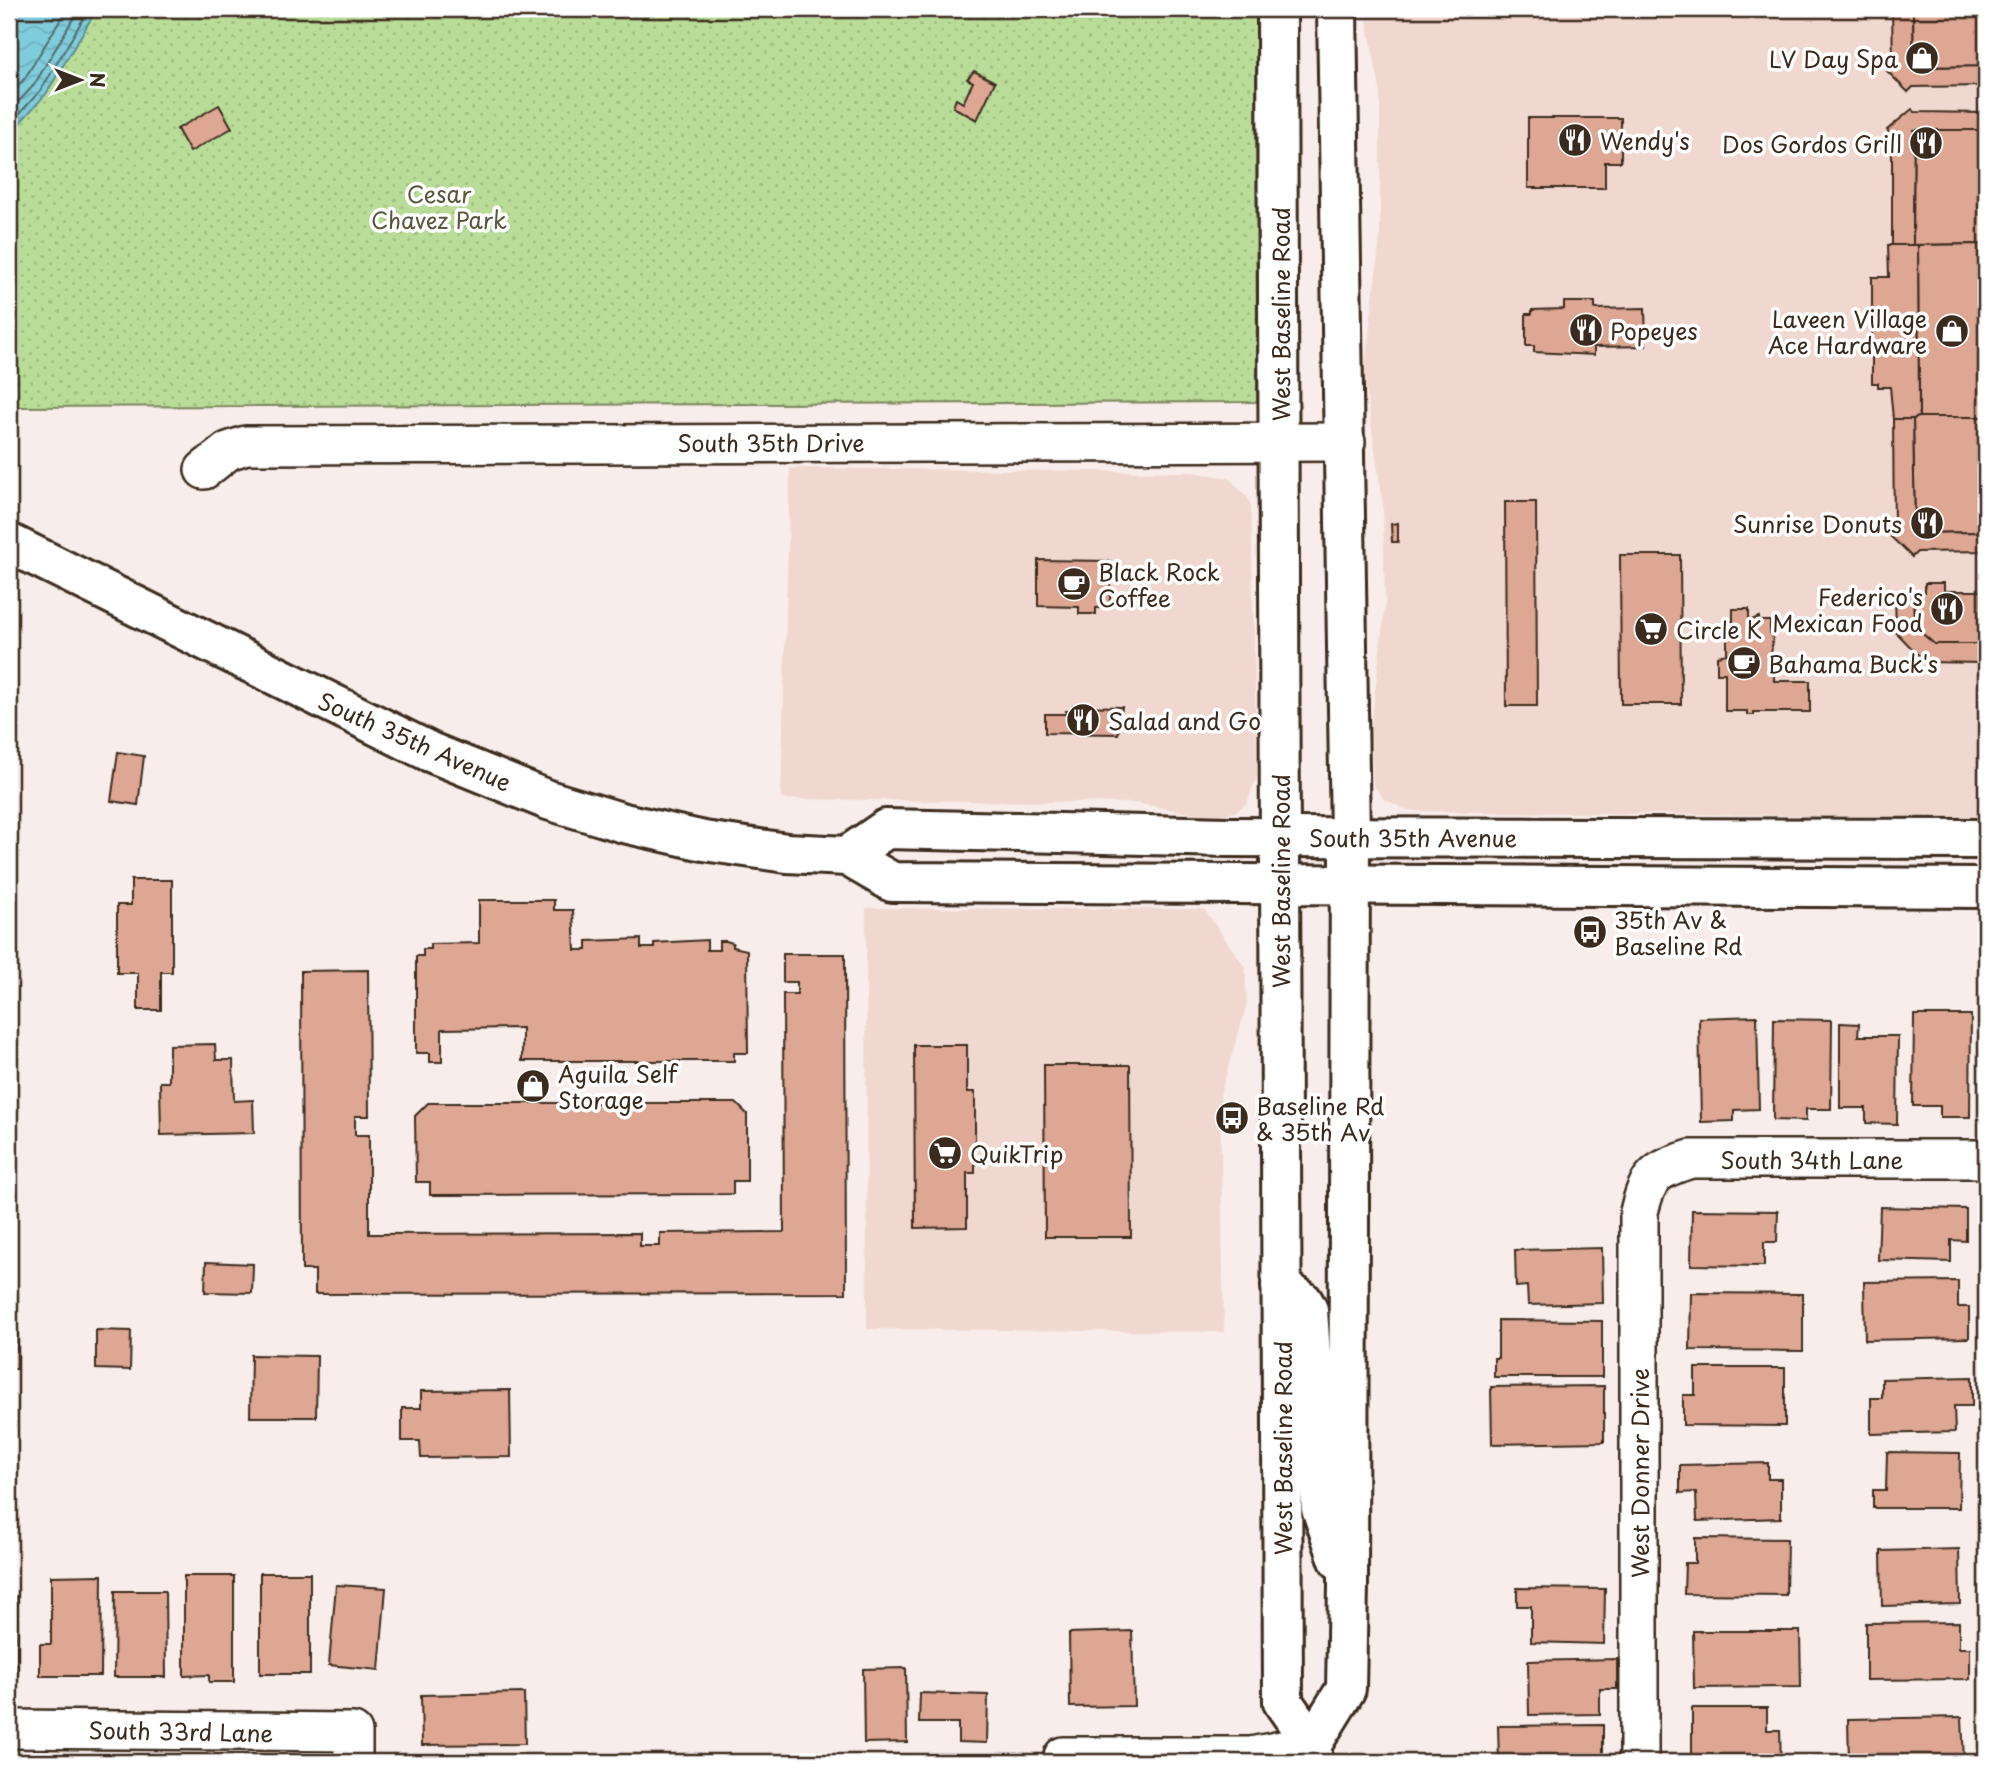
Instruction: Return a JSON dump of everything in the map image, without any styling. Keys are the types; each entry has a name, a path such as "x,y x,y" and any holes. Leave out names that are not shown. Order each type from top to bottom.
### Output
{"main road":[{"path":"1278,27 1338,26 1350,837 1348,1585 1346,1689 1312,1753"},
{"name":"West Baseline Road","path":"1278,27 1283,1702 1312,1753"},
{"name":"South 35th Avenue","path":"9,543 430,752 548,800 624,823 704,841 787,853 847,856 892,882 1986,888"},
{"name":"South 35th Avenue","path":"847,856 886,829 1280,837 1986,839"},
{"path":"1281,1286 1303,1301 1308,1310 1321,1508 1348,1585"}],"street":[{"name":"South 35th Drive","path":"204,470 228,451 246,445 1346,442"},
{"name":"South 34th Lane","path":"1646,1184 1665,1167 1691,1159 1986,1159"},
{"name":"West Donner Drive","path":"1639,1762 1639,1212 1646,1184"},
{"name":"South 33rd Lane","path":"9,1729 353,1747"},
{"path":"1063,1756 1251,1756 1312,1753"}],"shaded area":[{"path":"1365,9 1986,9 1986,818 1416,811 1404,809 1383,798 1373,784 1371,728 1385,605 1383,504 1364,377 1380,238 1380,90"},
{"path":"790,468 1192,472 1229,478 1247,497 1251,506 1257,776 1247,803 1235,812 1210,817 1137,803 781,799"},
{"path":"866,908 1204,909 1245,967 1247,1004 1220,1095 1224,1332 867,1329"}],"green space":[{"name":"Cesar Chavez Park","path":"9,9 1256,9 1257,402 9,407"}],"water":[{"path":"9,9 97,9 46,94 9,135"}],"building":[{"path":"1892,9 1913,9 1914,67 1986,66 1986,86 1913,87 1908,92 1887,71 1893,65"},
{"path":"1913,9 1986,9 1986,66 1914,67"},
{"path":"974,71 995,82 977,120 953,107 956,99 963,103 973,82 967,79"},
{"path":"219,105 232,128 190,152 177,129"},
{"path":"1912,109 1915,112 1986,113 1986,130 1914,130 1913,245 1892,245 1892,137 1887,130"},
{"name":"Wendy's","path":"1528,118 1621,118 1621,162 1605,162 1605,188 1528,188"},
{"path":"1914,130 1986,130 1986,244 1913,245"},
{"name":"Laveen Village Ace Hardware","path":"1986,244 1986,417 1919,417 1918,245"},
{"path":"1888,245 1918,245 1919,417 1913,419 1893,419 1890,387 1878,387 1878,383 1872,383 1872,277 1889,277"},
{"name":"Popeyes","path":"1564,302 1595,302 1595,309 1645,308 1646,346 1594,347 1594,355 1534,352 1534,346 1526,346 1526,314 1532,314 1532,310 1564,309"},
{"path":"1986,417 1986,532 1915,533 1913,419"},
{"path":"1893,419 1913,419 1915,533 1986,532 1986,551 1917,552 1912,557 1890,536 1894,531"},
{"path":"1505,502 1536,502 1537,706 1506,706"},
{"path":"1398,523 1398,542 1392,542 1391,524"},
{"name":"Circle K","path":"1620,555 1680,555 1681,704 1621,704"},
{"name":"Black Rock Coffee","path":"1038,560 1110,561 1110,608 1096,608 1096,614 1079,614 1079,607 1038,606"},
{"name":"Federico's Mexican Food","path":"1925,583 1944,583 1944,591 1981,591 1981,644 1934,644 1914,626 1913,593 1925,592"},
{"path":"1913,593 1914,626 1934,644 1981,644 1981,663 1925,662 1896,632 1895,594"},
{"name":"Bahama Buck's","path":"1733,609 1749,609 1749,621 1759,617 1759,621 1770,621 1770,633 1773,633 1770,670 1774,670 1774,681 1810,681 1810,712 1754,712 1754,715 1747,715 1747,711 1725,711 1725,673 1717,673 1717,656 1727,654 1727,621 1733,621"},
{"name":"Salad and Go","path":"1073,706 1122,707 1118,734 1045,733 1045,714 1066,714 1066,711 1073,711"},
{"path":"118,752 144,756 138,805 111,801"},
{"path":"131,880 172,880 172,972 161,972 161,1010 138,1010 138,973 117,973 117,905 131,905"},
{"path":"479,900 554,900 554,910 573,910 575,950 587,950 587,941 641,939 641,948 654,948 654,943 707,940 707,950 719,950 719,941 726,941 733,943 733,947 747,950 748,1053 734,1053 734,1061 522,1061 522,1028 442,1029 442,1062 430,1062 430,1053 416,1053 416,956 423,956 423,949 430,949 430,944 479,943"},
{"path":"1582,929 1597,929 1597,935 1582,935"},
{"path":"783,954 845,954 846,1293 315,1294 315,1270 302,1270 301,971 368,970 369,1116 355,1116 355,1135 369,1135 369,1234 640,1233 640,1246 660,1246 660,1233 784,1232 783,994 797,994 797,982 783,982"},
{"path":"1914,1015 1971,1015 1970,1117 1940,1117 1940,1106 1913,1106"},
{"path":"1757,1016 1759,1109 1734,1110 1734,1121 1701,1122 1699,1018"},
{"path":"1774,1019 1832,1020 1831,1109 1806,1109 1806,1121 1773,1120"},
{"path":"1840,1023 1859,1024 1858,1036 1898,1036 1897,1124 1866,1123 1866,1108 1840,1108"},
{"path":"215,1044 216,1060 233,1060 234,1101 253,1100 254,1133 161,1135 160,1082 169,1082 169,1045"},
{"name":"QuikTrip","path":"914,1045 967,1045 967,1092 975,1092 975,1173 967,1173 967,1227 915,1228"},
{"name":"QuikTrip","path":"1044,1065 1130,1065 1131,1237 1045,1237"},
{"path":"428,1103 736,1103 747,1114 747,1181 733,1181 733,1194 430,1195 430,1182 416,1182 415,1116"},
{"path":"1229,1105 1236,1105 1236,1122 1229,1122"},
{"path":"1880,1207 1966,1209 1966,1241 1951,1240 1951,1262 1878,1260"},
{"path":"1692,1210 1778,1211 1777,1242 1764,1242 1764,1266 1691,1265"},
{"path":"1602,1248 1603,1303 1528,1305 1527,1286 1516,1287 1515,1250"},
{"path":"206,1262 253,1264 252,1293 205,1292"},
{"path":"1958,1281 1958,1307 1969,1307 1969,1338 1865,1340 1864,1282"},
{"path":"1691,1293 1803,1294 1803,1351 1690,1350"},
{"path":"1498,1320 1602,1321 1602,1377 1494,1377 1494,1358 1498,1358"},
{"path":"9,1330 17,1330 17,1369 9,1369"},
{"path":"96,1330 131,1331 130,1370 96,1369"},
{"path":"251,1355 317,1356 316,1417 250,1417"},
{"path":"1695,1368 1785,1368 1785,1426 1683,1425 1683,1395 1695,1395"},
{"path":"1972,1377 1972,1406 1954,1406 1955,1432 1871,1434 1871,1398 1882,1398 1882,1379"},
{"path":"1604,1386 1604,1442 1492,1444 1491,1387"},
{"path":"510,1390 511,1457 421,1458 420,1441 402,1441 402,1408 421,1408 421,1391"},
{"path":"1887,1452 1960,1453 1959,1508 1873,1508 1873,1490 1886,1490"},
{"path":"1768,1463 1768,1479 1781,1479 1781,1518 1697,1521 1696,1492 1680,1493 1680,1465"},
{"path":"1695,1538 1787,1539 1786,1595 1684,1594 1685,1563 1695,1563"},
{"path":"1959,1549 1960,1604 1882,1606 1881,1551"},
{"path":"260,1573 310,1573 310,1674 260,1674"},
{"path":"102,1575 101,1676 40,1676 40,1644 51,1644 51,1576"},
{"path":"184,1576 234,1576 234,1682 209,1682 209,1675 184,1676"},
{"path":"336,1585 386,1588 379,1670 329,1665"},
{"path":"1517,1588 1605,1589 1604,1644 1531,1642 1531,1606 1517,1606"},
{"path":"115,1591 165,1591 166,1677 114,1677"},
{"path":"9,1596 17,1596 17,1676 9,1676"},
{"path":"1959,1622 1959,1648 1970,1648 1970,1679 1866,1680 1866,1623"},
{"path":"1132,1631 1134,1706 1070,1707 1069,1633"},
{"path":"1693,1631 1800,1631 1801,1687 1694,1688"},
{"path":"1617,1659 1617,1689 1600,1689 1600,1714 1529,1715 1528,1661"},
{"path":"906,1668 907,1742 864,1743 863,1669"},
{"path":"524,1693 525,1744 422,1745 421,1695"},
{"path":"920,1693 988,1695 987,1743 958,1742 958,1723 919,1723"},
{"path":"1692,1708 1767,1708 1767,1730 1780,1730 1781,1762 1692,1762"},
{"path":"1962,1717 1964,1762 1849,1762 1848,1719"},
{"path":"1603,1725 1603,1762 1499,1762 1498,1726"}],"place":[{"name":"LV Day Spa","path":"1922,58"},
{"name":"Wendy's","path":"1575,140"},
{"name":"Dos Gordos Grill","path":"1926,143"},
{"name":"Popeyes","path":"1586,330"},
{"name":"Laveen Village Ace Hardware","path":"1952,331"},
{"name":"Sunrise Donuts","path":"1927,523"},
{"name":"Black Rock Coffee","path":"1074,584"},
{"name":"Federico's Mexican Food","path":"1947,609"},
{"name":"Circle K","path":"1651,629"},
{"name":"Bahama Buck's","path":"1744,663"},
{"name":"Salad and Go","path":"1083,720"},
{"name":"35th Av & Baseline Rd","path":"1590,932"},
{"name":"Aguila Self Storage","path":"533,1086"},
{"name":"Baseline Rd & 35th Av","path":"1232,1118"},
{"name":"QuikTrip","path":"945,1153"}]}
